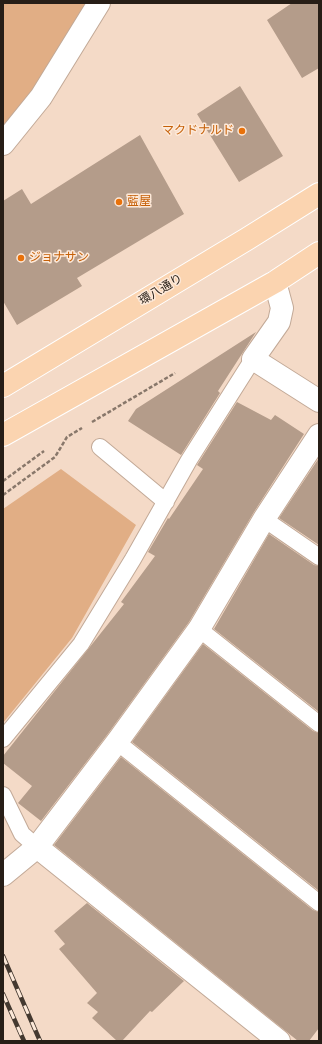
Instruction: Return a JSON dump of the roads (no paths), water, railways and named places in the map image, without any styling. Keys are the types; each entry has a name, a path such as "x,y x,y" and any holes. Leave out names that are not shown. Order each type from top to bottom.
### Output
{"main road":[{"name":"環八通り","path":"3,386 319,194"},
{"path":"7,433 275,282 319,254"}],"street":[{"path":"3,144 41,97 99,3"},
{"path":"275,282 282,308 279,322 253,359 319,401"},
{"path":"3,875 37,847 117,742 198,629 264,519 319,435"},
{"path":"37,847 279,1041"}],"lane":[{"path":"3,739 81,644 133,559 189,460 253,359"},
{"path":"100,447 166,502"},
{"path":"264,519 319,557"},
{"path":"198,629 319,724"},
{"path":"117,742 319,903"},
{"path":"3,795 22,834 37,847"}],"railway":[{"path":"3,956 40,1041"},
{"path":"3,994 24,1041"}],"place":[{"name":"マクドナルド","path":"242,131"},
{"name":"藍屋","path":"119,202"},
{"name":"ジョナサン","path":"21,258"}]}
